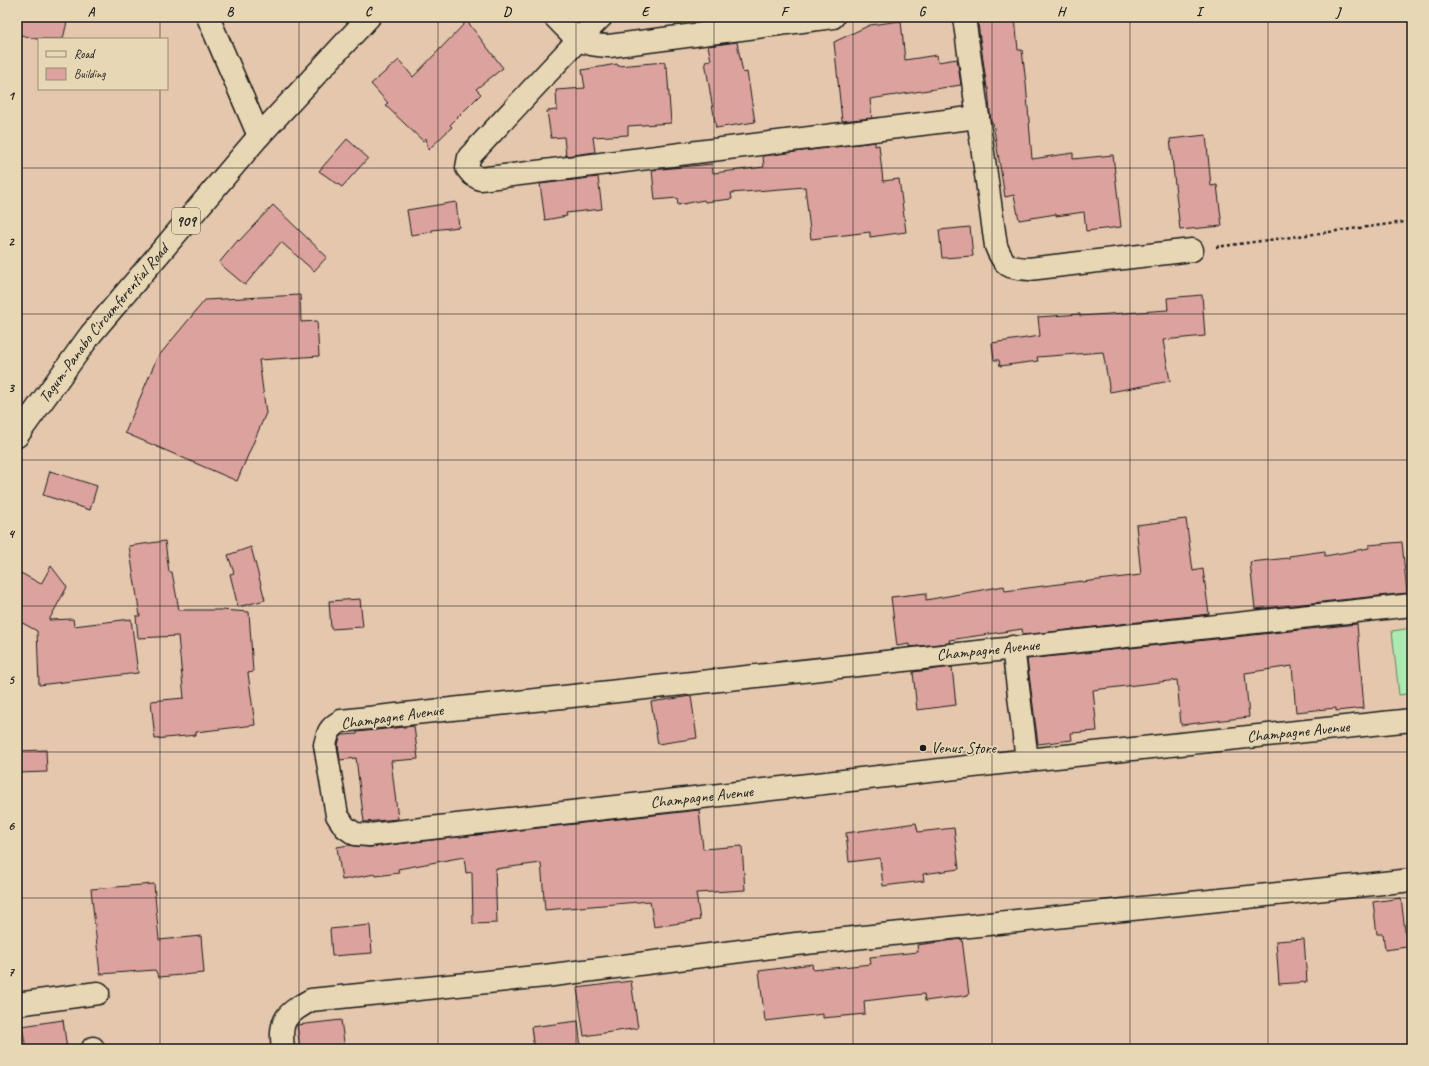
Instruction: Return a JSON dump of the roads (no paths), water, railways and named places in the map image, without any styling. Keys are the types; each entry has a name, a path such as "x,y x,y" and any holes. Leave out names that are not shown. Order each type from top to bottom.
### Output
{"street":[{"path":"208,17 259,136"},
{"name":"Tagum-Panabo Circumferential Road","path":"17,436 91,334 259,136 369,17"},
{"path":"555,17 578,40 592,46 609,46 833,17"},
{"path":"601,17 469,157 468,168 473,175 480,179 978,116"},
{"path":"964,17 996,246 1002,261 1015,268 1029,269 1192,250"},
{"name":"Champagne Avenue","path":"1412,605 340,721 332,727 327,736 325,746 337,815 345,827 355,834 369,835 1027,760 1412,720"},
{"path":"1013,647 1027,760"},
{"path":"283,1049 282,1036 284,1021 293,1010 311,1000 545,976 796,944 1412,880"},
{"path":"17,1004 98,993"}],"place":[{"name":"Venus Store","path":"923,748"}]}
